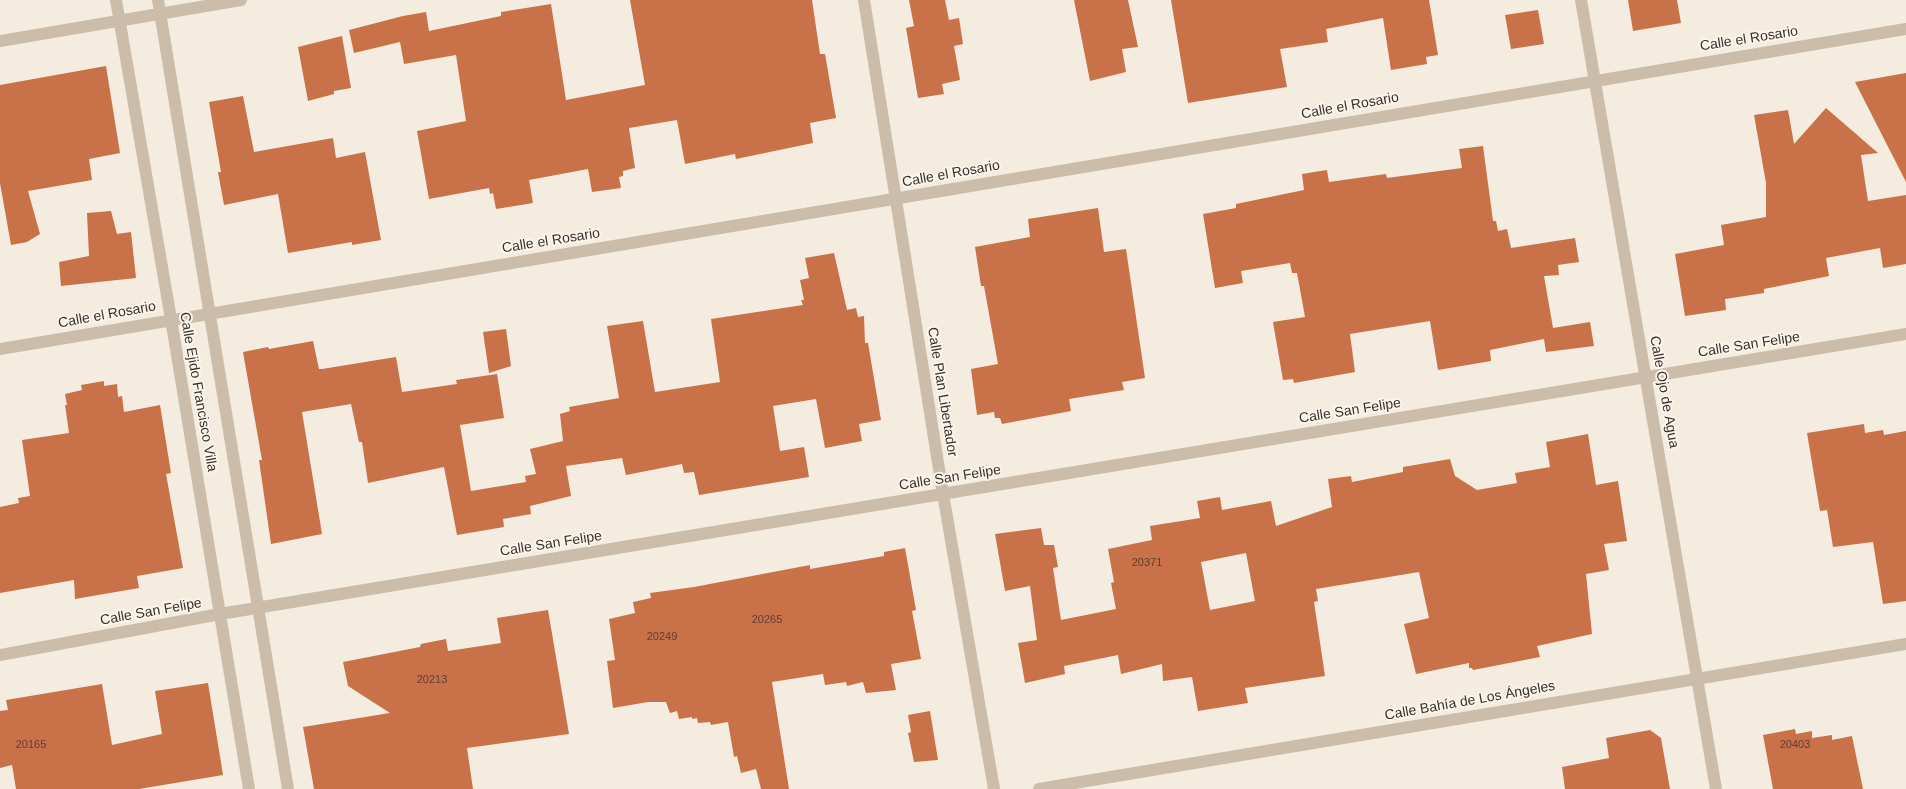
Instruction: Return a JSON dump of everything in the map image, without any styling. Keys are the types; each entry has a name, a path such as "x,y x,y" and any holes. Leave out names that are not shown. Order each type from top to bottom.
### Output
{"street":[{"name":"Calle Ejido Francisco Villa","path":"116,0 249,789"},
{"name":"Calle Ejido Francisco Villa","path":"158,0 288,789"},
{"path":"0,41 240,0"},
{"name":"Calle Plan Libertador","path":"864,0 943,494 994,789"},
{"name":"Calle Ojo de Agua","path":"1581,0 1716,789"},
{"name":"Calle el Rosario","path":"0,348 1906,29"},
{"name":"Calle San Felipe","path":"0,655 220,614 1906,334"},
{"name":"Calle Bahía de Los Ángeles","path":"1039,789 1906,644"}],"building":[{"path":"630,0 812,0 820,54 825,54 836,118 810,123 813,143 736,159 735,154 685,164 677,120 629,128 635,168 623,171 623,176 619,177 621,188 592,192 588,169 529,180 533,203 496,209 493,193 490,194 489,188 429,199 417,131 466,121 456,55 404,64 400,42 354,53 349,30 426,12 429,31 501,16 501,12 551,4 566,100 645,85"},
{"path":"909,0 945,0 949,20 959,18 963,44 954,46 960,80 942,84 944,94 918,98 906,28 914,26"},
{"path":"1074,0 1128,0 1138,47 1122,49 1126,72 1090,81"},
{"path":"1171,0 1429,0 1438,55 1426,57 1427,64 1391,70 1383,18 1326,29 1328,42 1280,49 1287,87 1188,103"},
{"path":"1628,0 1677,0 1681,23 1633,31"},
{"path":"1538,10 1544,44 1511,49 1505,15"},
{"path":"342,36 351,88 334,91 334,94 308,101 298,47"},
{"path":"106,66 120,153 89,159 92,180 28,191 40,234 27,242 11,245 0,183 0,85"},
{"path":"1906,73 1906,182 1855,82"},
{"path":"243,96 254,152 333,138 336,158 365,152 381,240 352,245 352,242 288,253 278,194 224,205 218,172 221,172 209,102"},
{"path":"1826,108 1878,153 1861,155 1868,201 1906,195 1906,264 1883,268 1880,248 1826,258 1829,276 1764,289 1764,293 1725,299 1726,310 1685,316 1675,254 1724,245 1721,225 1766,217 1766,183 1754,115 1788,110 1794,144"},
{"path":"1483,146 1493,221 1496,221 1498,231 1507,229 1511,248 1575,238 1579,262 1558,265 1559,275 1544,276 1553,328 1590,322 1594,346 1546,352 1544,339 1490,350 1491,361 1438,370 1430,321 1350,334 1355,372 1294,383 1293,379 1283,380 1273,322 1305,317 1297,273 1292,273 1290,263 1241,271 1243,283 1215,288 1203,214 1236,208 1236,204 1304,190 1302,174 1327,170 1329,182 1386,174 1387,178 1462,168 1459,149"},
{"path":"1098,208 1104,252 1126,249 1145,378 1122,382 1124,390 1069,399 1071,411 1002,424 1000,418 995,418 994,412 977,415 971,369 998,364 984,286 981,286 975,247 1030,237 1028,219"},
{"path":"111,211 117,234 131,232 136,278 61,286 59,262 89,256 87,213"},
{"path":"834,253 847,310 856,308 858,317 864,316 865,343 868,343 881,420 859,424 862,441 825,448 816,399 773,406 780,451 804,447 809,477 699,495 694,472 684,473 682,464 626,475 622,458 566,466 571,496 530,506 531,514 503,519 504,527 457,535 444,467 368,483 362,442 359,442 351,404 302,412 322,534 271,544 259,460 262,460 243,352 313,341 319,369 396,357 402,392 457,384 456,380 497,374 504,418 460,425 471,491 526,482 525,476 536,474 530,449 563,441 560,414 570,411 569,407 619,398 607,326 643,321 655,392 720,382 711,319 803,305 801,300 804,300 800,280 809,278 805,258"},
{"path":"506,329 511,366 489,373 483,332"},
{"path":"104,381 104,386 117,384 118,397 122,396 124,412 160,405 171,473 166,474 183,568 137,576 139,588 75,599 74,580 0,593 0,507 19,503 18,498 30,496 22,440 69,433 65,394 82,390 81,385"},
{"path":"1864,424 1865,433 1883,430 1884,435 1906,431 1906,601 1883,604 1873,542 1833,547 1827,510 1820,511 1807,433"},
{"path":"1588,434 1596,485 1618,481 1627,541 1604,544 1609,570 1586,574 1592,634 1537,646 1540,657 1473,670 1469,668 1469,663 1416,674 1404,624 1429,618 1419,572 1316,589 1318,601 1314,602 1325,676 1245,688 1248,703 1198,711 1192,677 1163,681 1162,664 1121,674 1118,655 1064,666 1065,674 1025,683 1018,643 1037,640 1030,586 1005,591 995,534 1041,528 1044,545 1054,545 1058,567 1053,568 1061,620 1116,609 1111,583 1114,582 1108,549 1152,540 1150,526 1200,518 1197,501 1220,497 1222,510 1271,501 1276,526 1332,507 1328,479 1351,476 1352,482 1403,472 1403,467 1450,459 1455,476 1477,490 1517,483 1515,473 1550,467 1546,442","holes":["1246,553 1255,601 1210,610 1201,562"]},
{"path":"905,548 916,610 912,611 921,659 891,664 896,690 866,693 863,682 847,686 846,682 825,685 823,674 772,682 789,789 761,789 756,769 741,773 737,756 734,757 728,722 711,725 710,722 698,723 697,718 692,719 692,717 679,719 677,711 670,713 666,702 648,702 613,708 607,661 615,660 609,619 635,613 633,602 651,598 650,593 694,587 810,565 810,569 884,556 884,552"},
{"path":"548,610 569,734 467,748 473,789 314,789 303,727 390,713 348,686 343,662 420,647 421,644 446,639 448,651 501,643 497,618"},
{"path":"208,683 223,775 139,789 16,789 12,765 0,768 0,711 8,710 6,700 102,684 112,745 162,734 155,691"},
{"path":"930,711 938,760 914,762 908,733 911,732 908,715"},
{"path":"1795,729 1796,734 1812,731 1812,738 1832,735 1832,740 1852,736 1863,789 1773,789 1763,735"},
{"path":"1650,730 1661,738 1670,789 1565,789 1562,767 1609,758 1606,738"}]}
